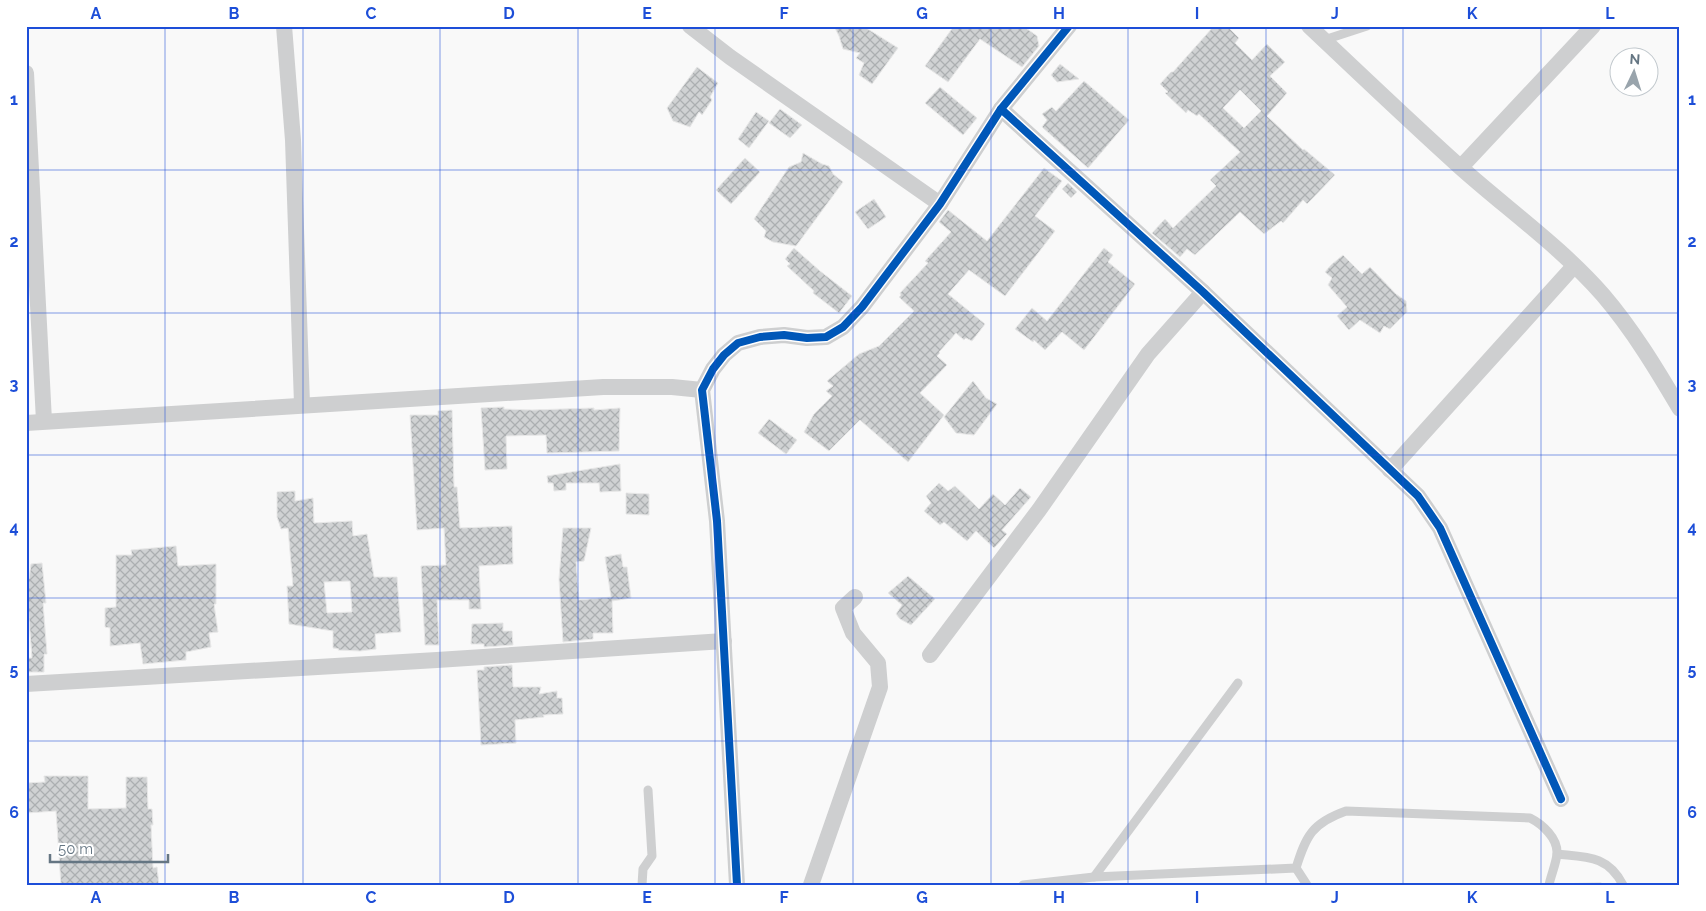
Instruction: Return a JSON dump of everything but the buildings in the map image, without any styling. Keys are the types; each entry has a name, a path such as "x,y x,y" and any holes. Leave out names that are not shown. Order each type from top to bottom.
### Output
{"street":[{"path":"284,26 293,140 302,404"},
{"path":"690,26 730,57 940,204"},
{"path":"1308,26 1461,167 1574,266 1603,296 1635,338 1680,409"},
{"path":"1461,167 1593,26"},
{"path":"737,885 718,520 702,390 713,369 724,355 738,343 760,337 784,335 807,338 826,337 843,327 862,307 940,204 1001,109 1067,27"},
{"path":"26,73 44,422"},
{"path":"1001,109 1203,292 1418,496 1440,528 1562,799"},
{"path":"1390,470 1574,266"},
{"path":"930,655 1039,510 1148,354 1203,292"},
{"path":"26,423 302,404 603,387 672,387 702,390"},
{"path":"812,885 880,688 878,663 853,633 843,608 855,597"},
{"path":"26,684 428,661 724,641"}],"lane":[{"path":"1324,40 1367,26"},
{"path":"1094,877 1238,683"},
{"path":"642,885 643,869 652,856 648,790"},
{"path":"1296,868 1304,843 1313,830 1330,817 1346,811 1530,818 1542,824 1556,844 1557,854 1548,885"},
{"path":"1557,854 1593,858 1605,863 1618,875 1623,885"},
{"path":"1023,885 1094,877 1296,868"},
{"path":"1296,868 1307,885"}],"shaded area":[{"path":"1601,882 1603,885 1513,885"}],"cycle path":[{"path":"737,885 717,521 702,390 713,369 724,355 738,343 760,337 784,335 807,338 826,337 843,327 862,307 940,204 1001,109 1069,26"},
{"path":"1001,109 1203,292 1418,496 1440,528 1561,799"}]}
